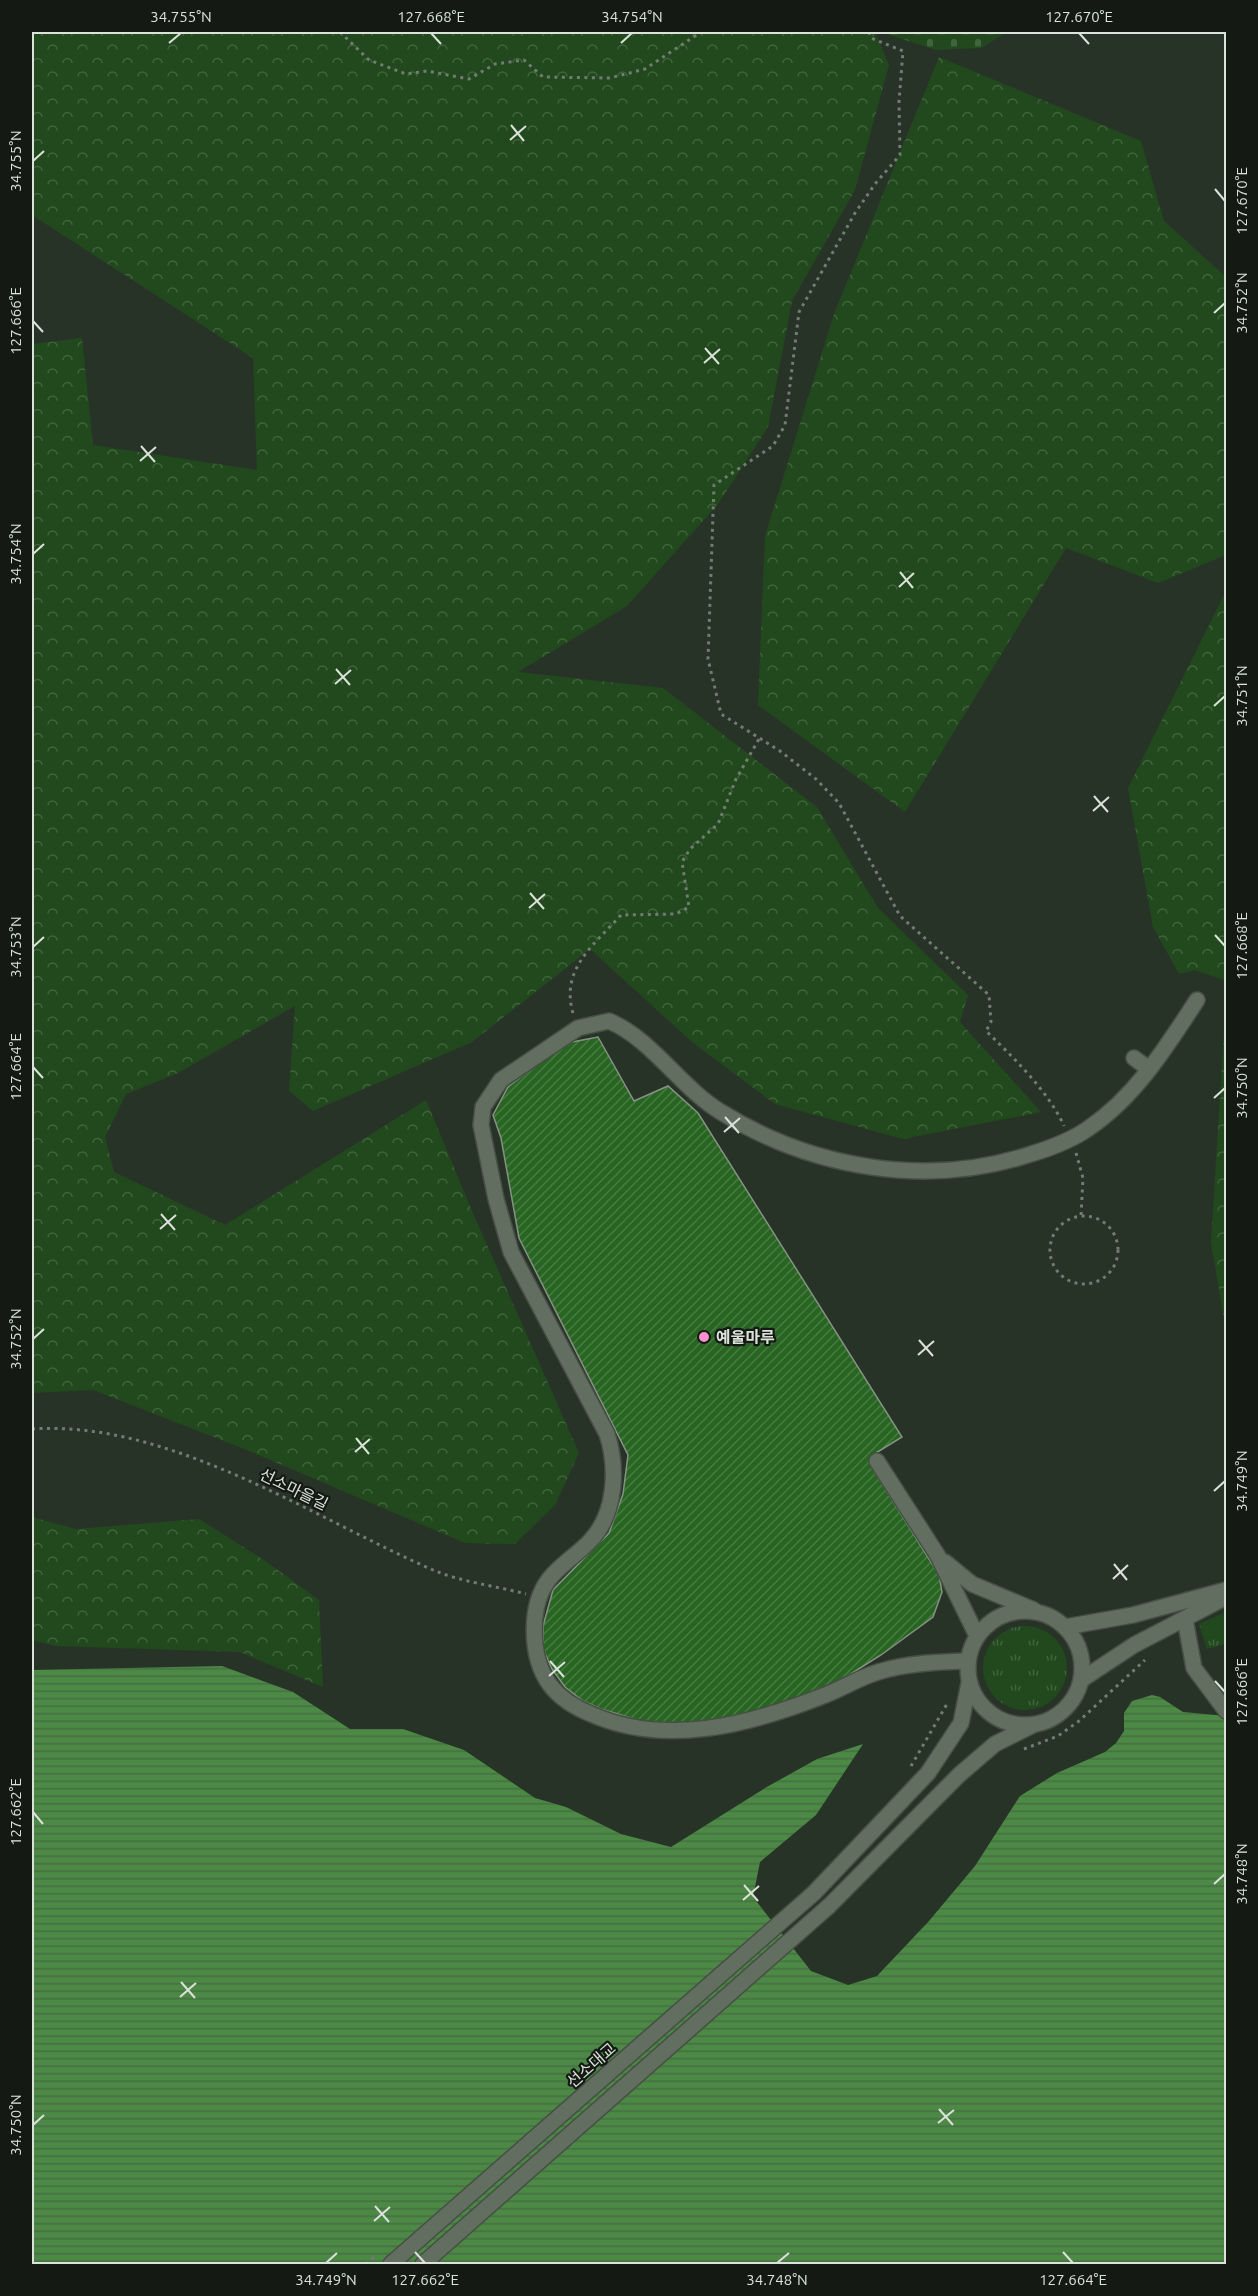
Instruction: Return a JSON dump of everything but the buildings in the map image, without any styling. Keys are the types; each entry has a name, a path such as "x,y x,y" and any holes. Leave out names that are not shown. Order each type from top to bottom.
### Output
{"street":[{"path":"968,1662 921,1663 878,1672 770,1715 715,1728 684,1730 642,1728 588,1713 565,1699 549,1684 536,1647 536,1616 539,1597 550,1578 592,1540 604,1518 614,1481 614,1463 607,1434 512,1252 496,1199 481,1125 483,1107 501,1080 578,1028 609,1021 622,1026 718,1110 741,1125 794,1148 844,1163 899,1171 956,1170 1003,1163 1070,1139 1115,1108 1149,1069 1197,1000"},
{"path":"1134,1058 1149,1069"},
{"path":"877,1461 938,1556 977,1636"},
{"path":"423,2265 829,1906 959,1774 994,1744 1033,1725 1047,1721 1064,1710 1076,1693 1082,1669 1078,1646 1065,1627 1041,1613 972,1584 938,1556"},
{"path":"1065,1627 1133,1615 1227,1590"},
{"path":"1081,1680 1134,1645 1227,1597"},
{"path":"1033,1725 1013,1724 993,1716 974,1696 969,1683 968,1662 977,1636 988,1624 1001,1616 1017,1611 1041,1613"},
{"path":"1185,1619 1194,1668 1227,1711"},
{"name":"선소대교","path":"391,2265 814,1893 927,1773 961,1723 969,1683"}],"path":[{"path":"340,32 369,60 406,74 427,71 469,79 495,64 524,60 543,77 610,78 645,69 701,32"},
{"path":"869,32 871,38 903,51 899,102 900,155 875,184 855,213 799,312 785,425 773,446 714,485 708,659 721,714 816,779 839,803 900,916 989,995 991,1022 986,1030 1058,1114 1070,1139 1083,1178 1081,1216"},
{"path":"578,1028 569,999 574,967 621,915 676,914 689,907 682,862 690,849 718,824 736,779 759,739"},
{"path":"1081,1216 1092,1217 1110,1229 1118,1250 1111,1270 1093,1283 1082,1284 1061,1276 1050,1256 1054,1234 1061,1225 1081,1216"},
{"name":"선소마을길","path":"32,1429 71,1427 124,1437 172,1452 248,1481 436,1571 539,1597"},
{"path":"1017,1752 1059,1736 1079,1721 1150,1655"},
{"path":"909,1769 950,1699"}],"green space":[{"path":"32,32 875,32 889,65 855,190 792,301 768,427 718,504 627,606 518,672 663,688 817,807 878,908 968,995 960,1022 1041,1112 903,1139 775,1104 692,1042 590,949 472,1042 313,1111 289,1091 295,1006 178,1073 126,1094 105,1137 114,1172 225,1225 426,1100 472,1211 579,1453 555,1505 515,1544 465,1543 242,1448 93,1390 32,1393 32,344 82,338 93,445 257,470 253,358 32,215"},
{"path":"881,32 1007,32 981,48 936,50"},
{"path":"939,57 1141,141 1164,221 1226,277 1226,555 1158,583 1066,548 905,812 758,705 765,536 834,314"},
{"path":"1226,591 1226,981 1195,970 1179,974 1153,927 1128,788"},
{"path":"1226,1000 1226,1331 1211,1242"},
{"path":"32,1517 76,1529 199,1519 264,1560 319,1600 323,1687 240,1652 56,1646 32,1640"},
{"path":"1226,1612 1226,1644 1207,1649 1199,1624"},
{"path":"1025,1626 1041,1629 1055,1638 1064,1652 1067,1668 1064,1684 1055,1698 1041,1707 1025,1710 1009,1707 995,1698 986,1684 983,1668 986,1652 995,1638 1009,1629"}],"shaded area":[{"path":"222,1666 293,1692 350,1729 403,1729 464,1750 535,1798 566,1807 621,1834 671,1847 765,1788 817,1759 863,1744 816,1815 760,1862 753,1897 811,1971 848,1985 877,1976 929,1921 975,1866 1020,1796 1057,1773 1105,1752 1116,1743 1124,1731 1124,1713 1132,1701 1152,1695 1160,1697 1183,1712 1226,1716 1226,2264 32,2264 32,1670"}],"place":[{"name":"예울마루","path":"704,1337"}]}
